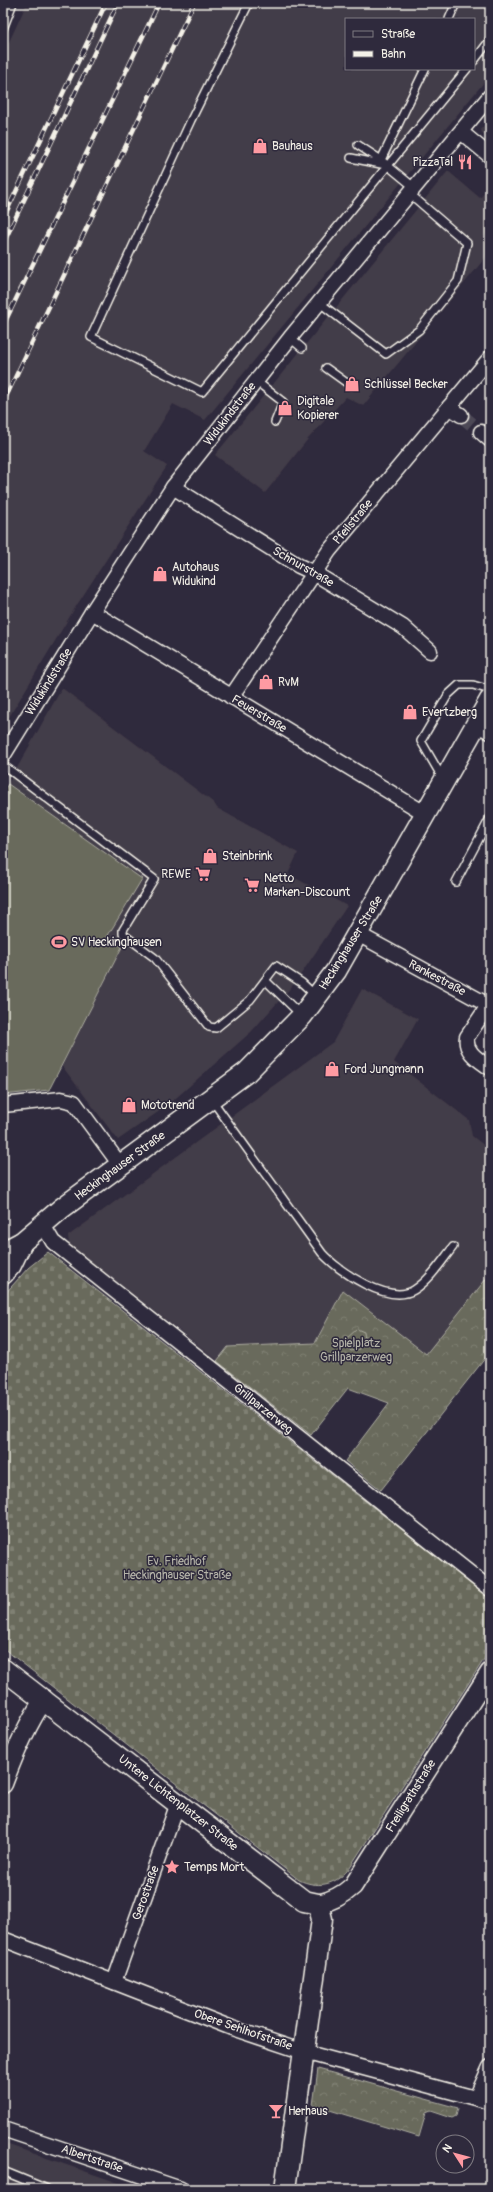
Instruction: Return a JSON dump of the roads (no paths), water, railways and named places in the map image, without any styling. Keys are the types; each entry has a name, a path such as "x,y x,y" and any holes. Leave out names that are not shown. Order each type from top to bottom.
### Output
{"main road":[{"name":"Heckinghauser Straße","path":"3,1252 22,1242 247,1072 302,1016 336,971 444,781 483,728 490,700"},
{"name":"Heckinghauser Straße","path":"3,1274 11,1265 22,1242"},
{"name":"Untere Lichtenplatzer Straße","path":"3,1669 44,1699 304,1901 318,1904"},
{"path":"286,2189 322,1919 318,1904"}],"street":[{"name":"Widukindstraße","path":"3,756 92,612 173,487 290,338 490,96"},
{"path":"461,132 490,156"},
{"name":"Pfeilstraße","path":"231,697 329,551 455,411 490,358"},
{"name":"Schnurstraße","path":"173,487 299,566 314,572 403,627 430,651"},
{"name":"Feuerstraße","path":"92,612 426,814"},
{"name":"Rankestraße","path":"358,934 489,1004 467,1037 465,1044 468,1050 490,1068"},
{"path":"3,1105 61,1099 74,1102 121,1166"},
{"name":"Grillparzerweg","path":"43,1225 53,1242 490,1589"},
{"name":"Freiligrathstraße","path":"318,1904 330,1902 353,1886 490,1672"},
{"path":"3,1784 15,1751 32,1717 44,1699"},
{"name":"Gerostraße","path":"114,1982 178,1803"},
{"name":"Obere Sehlhofstraße","path":"3,1939 232,2028 304,2052 490,2102"},
{"path":"476,2098 490,2067"},
{"name":"Albertstraße","path":"3,2129 174,2188"}],"lane":[{"path":"3,29 13,3"},
{"path":"249,3 192,120 91,337 202,392 467,70"},
{"path":"449,18 456,3"},
{"path":"475,60 490,40"},
{"path":"381,160 425,70"},
{"path":"320,303 386,354 418,330 458,281 468,243 388,166 358,145"},
{"path":"351,158 388,166"},
{"path":"290,338 302,348"},
{"path":"326,368 351,386"},
{"path":"256,381 283,402 275,422"},
{"path":"444,781 421,741 448,694 459,685 473,685 490,690"},
{"path":"3,765 154,879 123,930 123,934 155,958 210,1026 216,1028 250,1000 276,966 302,983 317,997"},
{"path":"456,882 490,818"},
{"path":"266,981 302,1016"},
{"path":"211,1099 322,1253 342,1271 365,1284 404,1294 415,1290 426,1280 453,1247"},
{"path":"3,2172 47,2189"}],"tunnel":[{"path":"461,415 481,432"}],"railway":[{"path":"3,219 106,3"},
{"path":"3,244 118,3"},
{"path":"3,326 159,3"},
{"path":"3,403 194,3"}],"place":[{"name":"Bauhaus","path":"260,146"},
{"name":"PizzaTal","path":"465,162"},
{"name":"Schlüssel Becker","path":"352,384"},
{"name":"Digitale Kopierer","path":"285,408"},
{"name":"Autohaus Widukind","path":"160,574"},
{"name":"RvM","path":"266,682"},
{"name":"Evertzberg","path":"410,712"},
{"name":"Steinbrink","path":"210,856"},
{"name":"REWE","path":"203,874"},
{"name":"Netto Marken-Discount","path":"252,885"},
{"name":"SV Heckinghausen","path":"59,942"},
{"name":"Ford Jungmann","path":"332,1069"},
{"name":"Mototrend","path":"129,1105"},
{"name":"Temps Mort","path":"172,1867"},
{"name":"Herhaus","path":"276,2111"}],"park label":[{"name":"Spielplatz Grillparzerweg","path":"356,1350"},
{"name":"Ev. Friedhof Heckinghauser Straße","path":"177,1568"}]}
